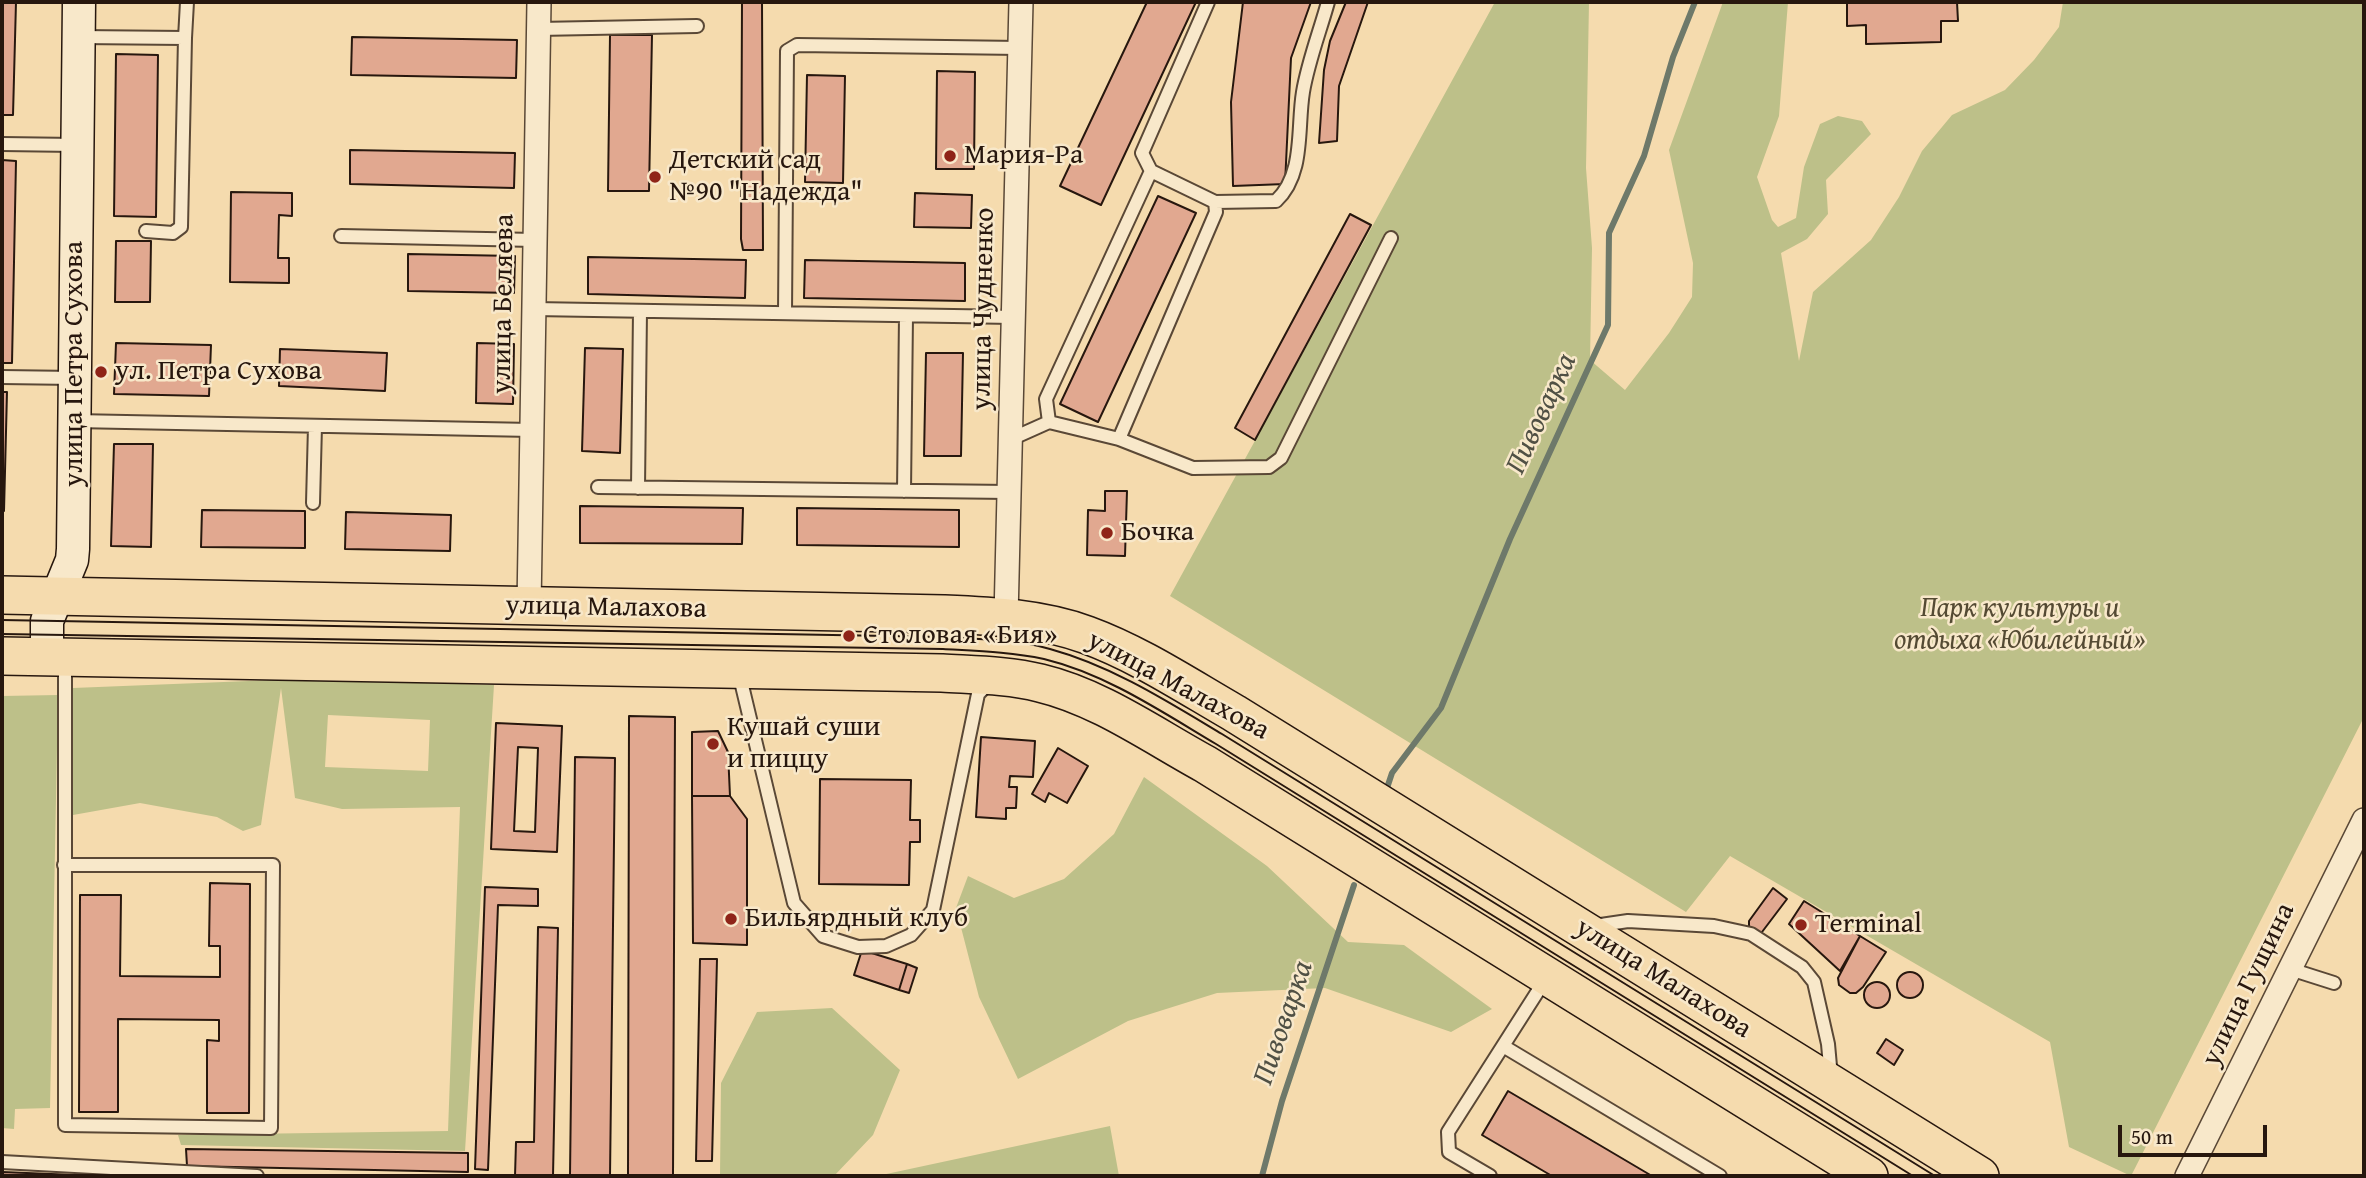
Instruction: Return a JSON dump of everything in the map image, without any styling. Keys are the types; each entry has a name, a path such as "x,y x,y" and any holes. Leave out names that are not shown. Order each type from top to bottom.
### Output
{"main road":[{"name":"улица Малахова","path":"2,595 1006,617 1087,634 1128,653 1234,713 1980,1176"},
{"name":"улица Малахова","path":"2,656 738,669 1002,676 1040,683 1072,693 1205,764 1860,1174"}],"street":[{"name":"улица Петра Сухова","path":"56,656 47,621 55,595 66,576 73,549 79,2"},
{"name":"улица Беляева","path":"529,606 539,2"},
{"name":"улица Чудненко","path":"1006,617 1021,2"},
{"name":"улица Гущина","path":"2187,1176 2364,820"}],"lane":[{"path":"146,231 173,233 181,227 187,2"},
{"path":"1208,2 1142,153 1150,172 1215,202 1276,201 1288,190 1294,174 1303,90 1328,2"},
{"path":"538,29 696,26"},
{"path":"79,37 185,38"},
{"path":"785,313 787,51 797,45 1020,48"},
{"path":"2,144 76,145"},
{"path":"1049,422 1046,399 1150,172"},
{"path":"1119,439 1216,212 1215,202"},
{"path":"341,236 535,240"},
{"path":"1010,439 1049,422 1119,439 1193,468 1269,467 1281,458 1391,238"},
{"path":"534,309 1013,317"},
{"path":"638,488 640,311"},
{"path":"904,491 906,316"},
{"path":"2,377 75,378"},
{"path":"75,421 532,430"},
{"path":"313,503 315,426"},
{"path":"598,487 1009,492"},
{"path":"56,656 64,865 65,1125 271,1128 273,865 64,865"},
{"path":"738,669 794,903 823,936 858,947 887,946 911,934 933,910 978,694 989,682 1002,676"},
{"path":"1580,928 1628,921 1714,926 1751,934 1802,967 1814,982 1828,1044 1832,1084"},
{"path":"2290,969 2334,983"},
{"path":"1490,1176 1449,1152 1448,1132 1547,977"},
{"path":"1503,1046 1720,1176"},
{"path":"2,1162 257,1176"}],"green space":[{"name":"Парк культуры и отдыха «Юбилейный»","path":"1495,2 1589,2 1586,168 1592,248 1590,360 1625,390 1669,333 1692,297 1693,263 1669,150 1723,2 1788,2 1779,116 1757,177 1772,220 1778,227 1796,218 1804,167 1820,124 1838,116 1862,121 1871,134 1826,180 1828,214 1807,239 1781,253 1799,361 1813,292 1871,240 1899,197 1922,151 1952,115 2005,90 2034,60 2059,27 2063,2 2364,2 2364,717 2131,1176 2069,1147 2050,1042 1730,856 1686,912 1170,596"},
{"path":"299,679 494,685 465,1151 181,1145 178,1135 448,1131 460,807 342,809 295,798 281,688 261,825 243,831 217,817 140,803 73,815 73,688","holes":["328,715 430,720 428,771 325,767"]},
{"path":"58,695 50,1108 15,1109 14,1129 2,1128 2,696"},
{"path":"1144,777 1267,866 1348,942 1404,945 1492,1009 1451,1032 1325,988 1217,993 1128,1021 1018,1079 979,997 956,908 968,876 1014,898 1064,879 1114,834"},
{"path":"832,1008 900,1070 873,1135 834,1176 720,1176 721,1083 757,1012"},
{"path":"1110,1126 1119,1176 877,1176"}],"building":[{"path":"2,2 16,2 13,115 2,115"},
{"path":"742,2 762,2 763,250 743,250 741,239"},
{"path":"1147,2 1196,2 1101,205 1060,186"},
{"path":"1243,2 1311,2 1291,58 1285,184 1233,186 1231,102"},
{"path":"1346,2 1368,2 1339,86 1337,141 1319,143 1324,70 1330,41"},
{"path":"1847,2 1957,2 1958,21 1941,21 1941,42 1866,44 1866,25 1847,26"},
{"path":"610,35 652,35 649,191 608,191"},
{"path":"352,37 517,40 516,78 351,75"},
{"path":"116,54 158,55 156,217 114,216"},
{"path":"937,71 975,72 974,169 936,169"},
{"path":"807,75 845,76 843,183 805,182"},
{"path":"350,150 515,153 514,188 350,184"},
{"path":"2,160 16,161 12,363 2,363"},
{"path":"231,192 292,193 292,216 279,215 278,258 289,258 289,283 230,282"},
{"path":"915,193 972,195 971,228 914,227"},
{"path":"1158,196 1196,213 1098,422 1060,404"},
{"path":"1350,214 1371,225 1255,440 1235,428"},
{"path":"116,241 151,241 150,302 115,302"},
{"path":"408,254 515,256 514,293 408,291"},
{"path":"588,257 746,260 745,298 588,294"},
{"path":"805,260 965,263 965,301 804,298"},
{"path":"116,343 211,345 209,396 114,394"},
{"path":"477,343 514,344 513,404 476,403"},
{"path":"585,348 623,349 620,453 582,451"},
{"path":"280,349 387,353 385,391 279,386"},
{"path":"926,353 963,353 961,456 924,456"},
{"path":"2,392 7,392 4,511 2,511"},
{"path":"114,444 153,444 151,547 111,546"},
{"name":"Бочка","path":"1105,491 1127,491 1125,556 1087,555 1088,510 1105,511"},
{"path":"580,506 743,508 742,544 580,543"},
{"path":"797,508 959,510 959,547 797,545"},
{"path":"202,510 305,511 305,548 201,547"},
{"path":"346,512 451,515 450,551 345,549"},
{"path":"629,716 675,717 673,1176 628,1176"},
{"path":"496,723 562,726 557,852 491,849","holes":["518,747 538,748 535,832 514,831"]},
{"path":"718,731 728,752 730,796 692,796 692,732"},
{"path":"981,737 1035,741 1033,777 1010,776 1009,787 1017,787 1016,808 1006,808 1006,819 976,817"},
{"path":"1058,748 1088,766 1067,803 1049,793 1045,802 1032,794"},
{"path":"575,757 615,758 610,1176 570,1176"},
{"path":"820,779 911,780 910,820 920,820 920,842 910,842 909,885 819,884"},
{"path":"692,796 730,796 747,819 747,945 693,943"},
{"path":"210,883 250,884 249,1113 207,1113 207,1040 219,1041 219,1020 118,1019 118,1112 79,1112 80,895 121,895 120,976 220,977 220,946 209,946"},
{"path":"485,887 538,889 538,906 498,905 488,1170 475,1169"},
{"path":"1773,888 1787,899 1762,932 1758,933 1749,926 1749,921"},
{"path":"1804,901 1860,936 1840,971 1789,924"},
{"path":"538,927 558,928 553,1176 515,1176 516,1142 534,1142"},
{"path":"1860,936 1886,952 1863,987 1856,993 1850,993 1839,985 1838,978"},
{"path":"862,950 907,964 899,990 854,975"},
{"path":"700,959 717,959 712,1161 696,1161"},
{"path":"907,964 917,968 909,993 899,990"},
{"path":"1910,972 1919,976 1923,985 1919,994 1910,998 1901,994 1897,985 1901,976"},
{"path":"1877,982 1886,986 1890,995 1886,1004 1877,1008 1868,1004 1864,995 1868,986"},
{"path":"1886,1039 1903,1050 1894,1065 1877,1053"},
{"path":"1508,1091 1652,1176 1552,1176 1482,1135"},
{"path":"186,1149 468,1153 468,1172 187,1166"},
{"path":"2,1172 100,1176 2,1176"}],"waterway":[{"name":"Пивоварка","path":"1385,794 1392,773 1441,708 1510,539 1608,325 1609,233 1644,156 1673,57 1695,2"},
{"name":"Пивоварка","path":"1262,1176 1282,1101 1354,885"}],"tram line":[{"path":"2,620 943,637 1010,641 1050,649 1117,675 1181,709 1935,1176"},
{"path":"2,634 943,649 1007,653 1044,659 1111,684 1175,719 1913,1176"}],"place":[{"name":"Мария-Ра","path":"950,156"},
{"name":"Детский сад №90 \"Надежда\"","path":"655,177"},
{"name":"ул. Петра Сухова","path":"101,372"},
{"name":"Бочка","path":"1107,533"},
{"name":"Столовая «Бия»","path":"849,636"},
{"name":"Кушай суши и пиццу","path":"713,744"},
{"name":"Бильярдный клуб","path":"731,919"},
{"name":"Terminal","path":"1801,925"}]}
